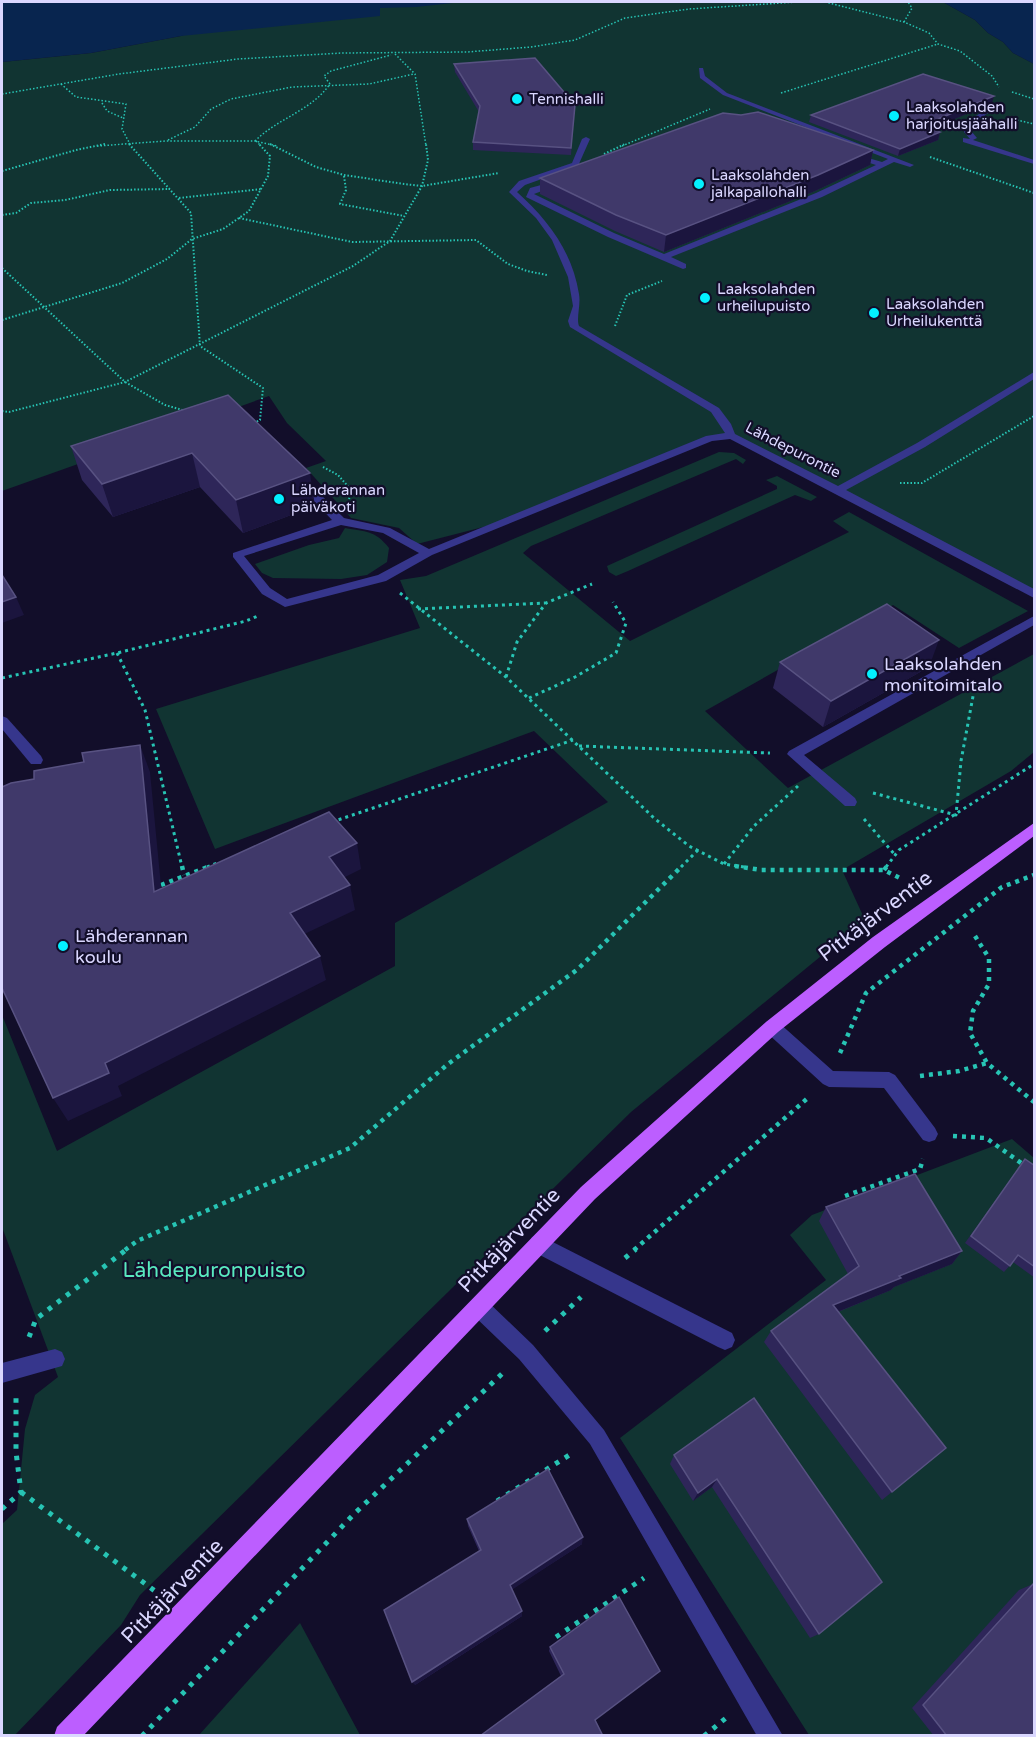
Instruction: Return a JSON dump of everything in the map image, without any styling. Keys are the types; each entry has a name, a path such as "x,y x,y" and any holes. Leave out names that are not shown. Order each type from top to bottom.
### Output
{"main road":[{"name":"Pitkäjärventie","path":"66,1736 588,1193 772,1027 879,942 1034,828"}],"street":[{"path":"701,69 702,77 725,94 910,165"},
{"path":"995,106 967,124 969,139 1035,162"},
{"path":"586,139 575,164 522,183 513,192 539,216 556,240 572,278 577,306 573,321 575,327 715,410 726,424 731,436"},
{"path":"847,153 880,164"},
{"path":"664,257 819,195 894,159"},
{"path":"564,179 533,190 529,195 611,235 683,266"},
{"path":"838,490 921,445 1035,375"},
{"name":"Lähdepurontie","path":"285,603 382,578 428,553 710,438 731,436 1035,594"},
{"path":"294,473 340,521"},
{"path":"285,603 266,591 237,555 340,521 386,530 428,553"},
{"path":"850,802 794,754 1035,620"},
{"path":"2,721 36,760"},
{"path":"772,1027 829,1080 889,1080 929,1134"},
{"path":"539,1244 725,1340"},
{"path":"479,1306 526,1352 597,1437 771,1736"},
{"path":"8,1372 54,1359"}],"path":[{"path":"2,94 243,58 517,49 576,40 621,19 640,15 688,8 797,2"},
{"path":"825,2 904,22 929,33 938,44 960,51 992,76 1000,88"},
{"path":"904,22 912,8 907,2"},
{"path":"2,411 9,412 125,382 200,346 353,266 390,241 422,186 428,160 415,74 395,53"},
{"path":"330,84 324,76 331,71 395,53"},
{"path":"166,141 195,127 211,108 231,99 292,87 369,84 415,74"},
{"path":"61,84 76,97 126,104 122,129 128,143 190,213 200,346"},
{"path":"255,141 264,131 306,108 324,94 330,84"},
{"path":"1009,91 1035,99"},
{"path":"102,102 107,111 123,118"},
{"path":"1017,120 1035,124"},
{"path":"2,320 122,283 167,259 192,239 223,230 249,211 268,176 270,156 255,141"},
{"path":"2,171 75,150 128,143 255,141 277,146 315,167 344,175 422,186 501,172"},
{"path":"606,153 615,153"},
{"path":"927,155 1035,193"},
{"path":"344,175 346,190 340,204 404,216"},
{"path":"2,214 15,213 31,203 65,200 110,190 171,189"},
{"path":"178,198 262,189"},
{"path":"239,218 264,220 352,242 476,240 494,256 531,274 572,278"},
{"path":"2,268 125,382 165,405 187,411"},
{"path":"200,346 263,388 260,420 247,425"},
{"path":"875,470 901,483 922,483 1035,416"},
{"path":"382,578 418,609 506,676 654,818 698,850 724,864 761,870 884,870 902,879"},
{"path":"418,609 546,603 592,584"},
{"path":"529,698 575,677 616,653 626,623 613,602"},
{"path":"2,678 117,653 246,621 285,603"},
{"path":"506,676 517,642 546,603"},
{"path":"956,815 961,761 981,650"},
{"path":"117,653 145,710 184,875"},
{"path":"322,825 573,740"},
{"path":"579,746 794,754"},
{"path":"884,870 899,850 1035,764"},
{"path":"724,864 754,826 819,775 956,815"},
{"path":"850,802 896,855"},
{"path":"184,1613 21,1492 8,1372 36,1319 137,1241 350,1148 448,1064 579,969 698,850"},
{"path":"161,885 227,860"},
{"path":"975,936 989,958 989,984 973,1011 970,1033 987,1063 1035,1102"},
{"path":"889,1080 959,1071 987,1063"},
{"path":"845,1196 920,1169 929,1134 986,1138 1035,1172"},
{"path":"486,1508 597,1437"},
{"path":"2,1509 21,1492"},
{"path":"556,1637 670,1561"}],"green space":[{"name":"Laaksolahden urheilupuisto","path":"284,2 943,2 975,20 1013,53 1034,64 1034,594 783,461 731,436 710,438 495,524 417,544 399,528 351,518 306,468 326,461 287,423 269,396 2,491 2,62 91,53 181,36"},
{"name":"Lähdepuronpuisto","path":"719,452 734,453 746,460 743,464 736,459 531,546 523,553 630,641 849,532 833,521 849,512 1028,611 959,648 893,605 705,711 788,788 1034,654 1034,752 1011,771 842,870 865,920 631,1112 140,1595 121,1625 14,1736 2,1735 2,1524 17,1510 25,1429 35,1395 58,1377 2,1227 2,1015 57,1151 395,966 395,923 608,802 534,731 215,849 156,709 420,628 400,580 426,576"},
{"path":"777,476 817,497 811,501 795,495 616,576 609,572 607,566 777,489 777,486 766,480"},
{"path":"345,528 370,533 379,538 389,548 387,562 367,575 341,579 273,578 262,573 255,564 309,545 339,538"},
{"path":"1012,1139 1034,1158 1034,1735 809,1735 620,1438 826,1280 790,1235 812,1215"},
{"path":"300,1623 360,1735 199,1735"}],"water":[{"path":"2,2 462,2 380,8 380,16 181,36 91,53 2,62"},
{"path":"943,2 1034,2 1034,64 1013,53 975,20"}],"building":[{"name":"Tennishalli","path":"535,58 575,105 571,148 473,142 480,106 454,64"},
{"name":"Laaksolahden harjoitusjäähalli","path":"923,74 994,96 921,126 940,132 900,149 811,115"},
{"name":"Laaksolahden jalkapallohalli","path":"758,112 873,150 818,175 666,235 616,215 540,178 723,113 741,115"},
{"path":"228,395 310,473 236,500 192,453 102,484 71,446"},
{"path":"2,575 16,597 2,602"},
{"path":"887,604 939,640 831,701 780,662"},
{"name":"Lähderannan koulu","path":"140,745 154,892 329,812 357,843 329,857 350,885 290,913 320,956 105,1063 109,1073 53,1098 2,988 2,787 34,779 34,771 84,762 82,753"},
{"path":"1025,1159 1035,1166 1035,1267 1018,1255 1010,1266 971,1236"},
{"path":"915,1174 962,1251 833,1305 946,1448 892,1492 771,1331 859,1266 826,1207"},
{"path":"754,1398 882,1582 819,1634 717,1479 698,1493 674,1455"},
{"path":"548,1469 583,1537 510,1585 522,1611 412,1682 384,1610 481,1550 467,1519"},
{"path":"1033,1584 1035,1586 1035,1736 947,1736 923,1705"},
{"path":"619,1597 660,1671 595,1720 603,1736 480,1736 564,1674 550,1647"}],"place":[{"name":"Tennishalli","path":"517,99"},
{"name":"Laaksolahden harjoitusjäähalli","path":"894,116"},
{"name":"Laaksolahden jalkapallohalli","path":"699,184"},
{"name":"Laaksolahden urheilupuisto","path":"705,298"},
{"name":"Laaksolahden Urheilukenttä","path":"874,313"},
{"name":"Lähderannan päiväkoti","path":"279,499"},
{"name":"Laaksolahden monitoimitalo","path":"872,674"},
{"name":"Lähderannan koulu","path":"63,946"}]}
